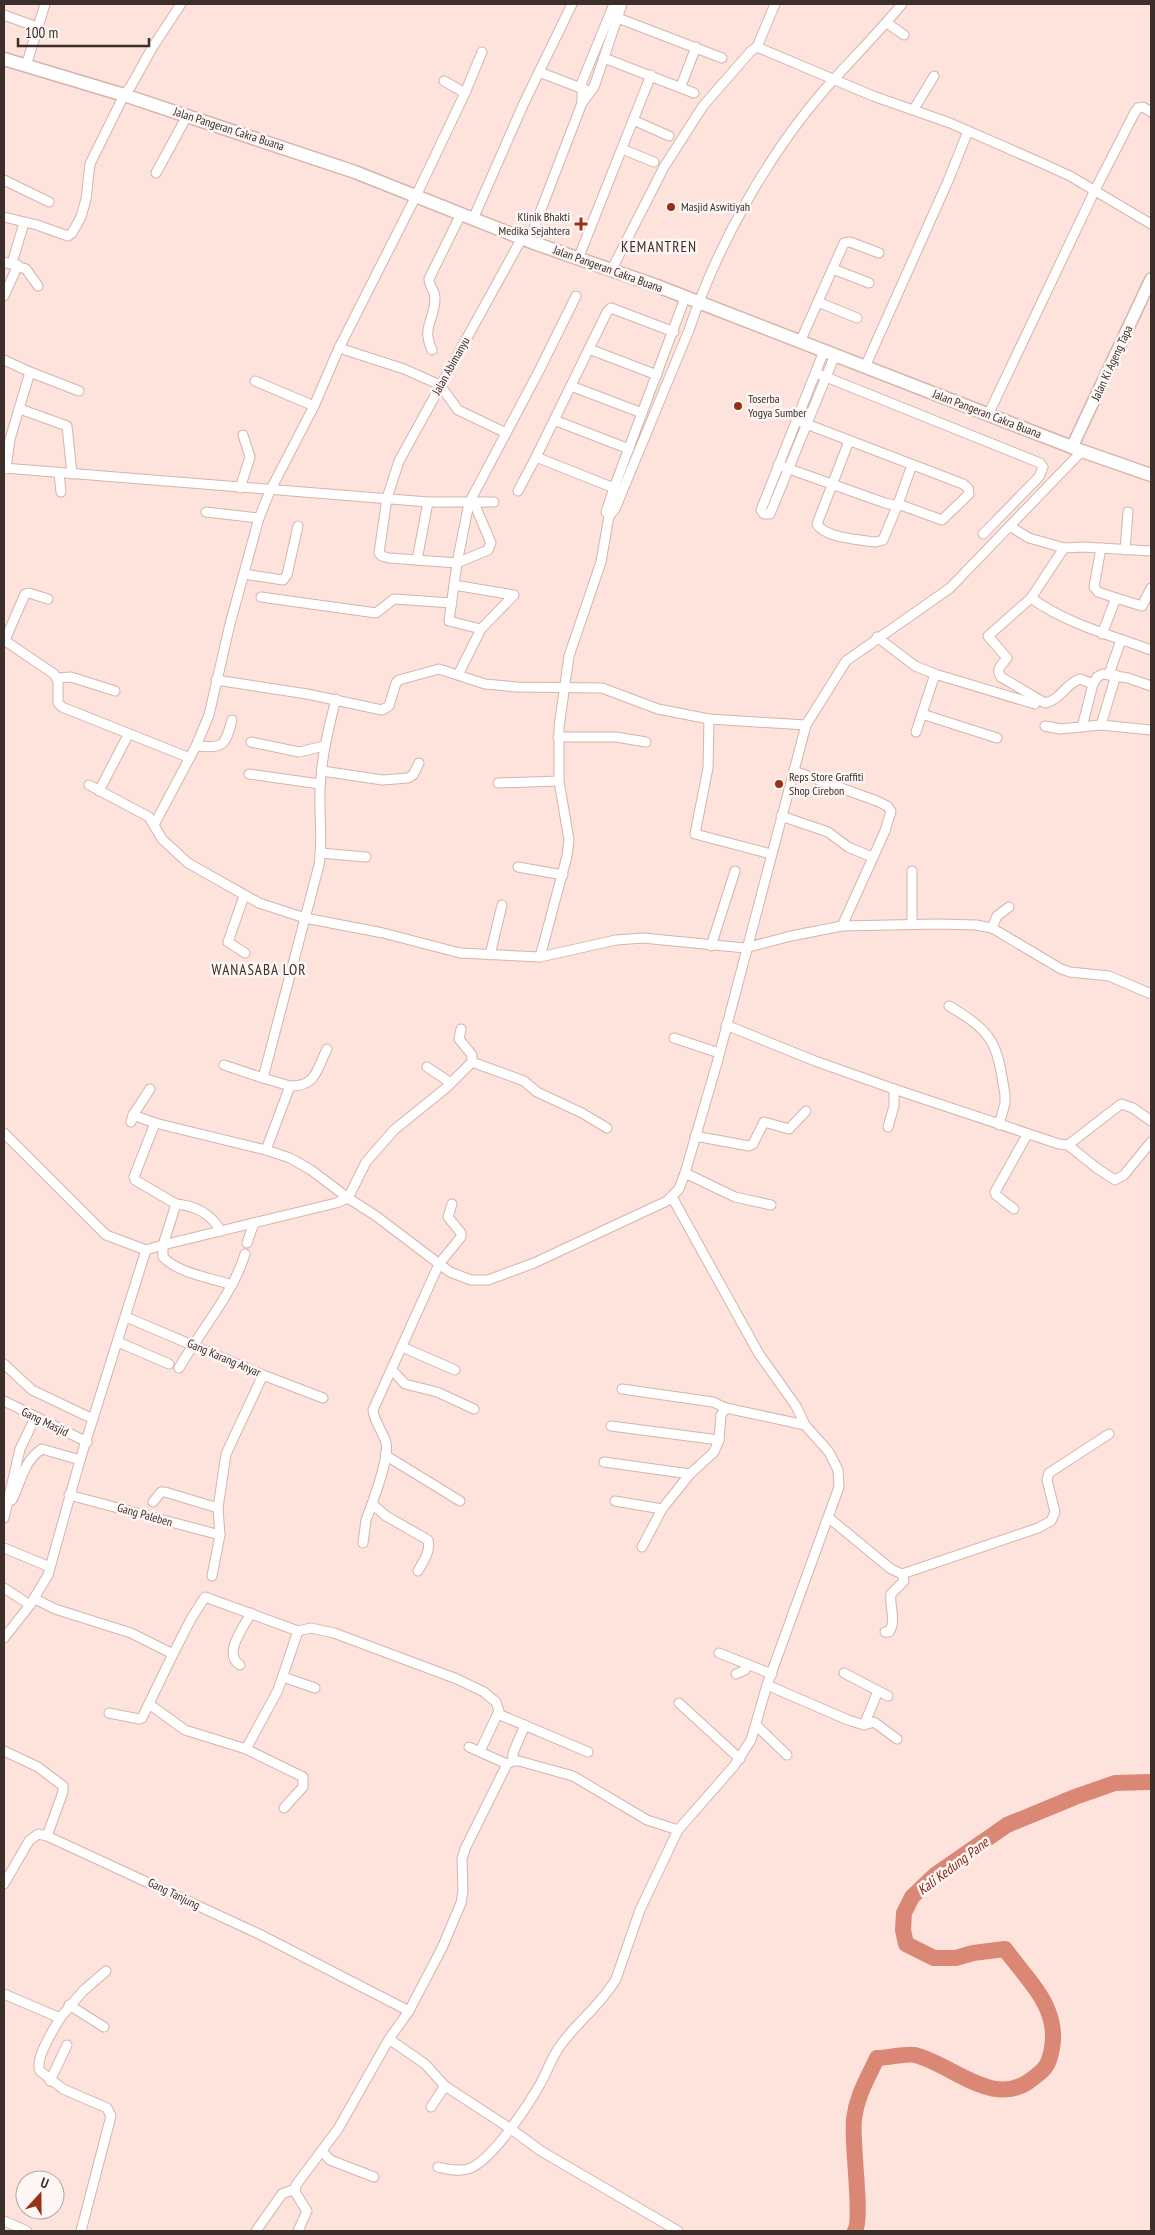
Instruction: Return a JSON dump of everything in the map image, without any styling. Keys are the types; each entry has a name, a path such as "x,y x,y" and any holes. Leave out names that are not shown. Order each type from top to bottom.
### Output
{"main road":[{"name":"Jalan Pangeran Cakra Buana","path":"4,59 124,95 355,172 578,259 1151,476"}],"street":[{"path":"26,66 44,4"},
{"path":"4,217 48,228 63,236 72,234 86,199 90,164 124,95 179,4"},
{"path":"432,350 427,340 426,332 435,299 429,279 467,216 540,72 572,4"},
{"path":"582,103 591,92 604,58 614,16 614,4"},
{"path":"582,103 582,82 614,16 622,4"},
{"path":"611,271 650,190 703,106 751,51 757,47 775,4"},
{"path":"540,956 563,875 568,840 559,781 558,737 564,686 569,656 602,557 610,516 615,509 698,303 718,259 765,168 820,95 887,23 902,4"},
{"path":"4,15 37,27"},
{"path":"614,16 722,58"},
{"path":"887,23 904,35"},
{"path":"681,86 696,47"},
{"path":"757,47 834,80 914,109 1054,168 1151,224"},
{"path":"154,825 196,746 209,715 216,680 259,518 270,490 314,406 339,348 416,196 465,93 482,52"},
{"path":"604,58 694,92"},
{"path":"540,72 591,92"},
{"path":"578,259 651,75"},
{"path":"914,109 934,76"},
{"path":"444,81 465,93"},
{"name":"Jalan Abimanyu","path":"417,560 389,558 379,553 388,498 399,461 440,385 526,239 582,103"},
{"path":"988,415 1095,190 1135,112 1138,108 1143,107 1151,112"},
{"path":"156,173 187,116"},
{"path":"633,120 669,136"},
{"path":"866,367 968,131"},
{"path":"622,149 654,162"},
{"path":"4,180 49,202"},
{"path":"4,296 11,263 24,223"},
{"path":"800,342 846,241 879,253"},
{"path":"11,263 30,273 38,286"},
{"path":"833,269 869,283"},
{"name":"Jalan Ki Ageng Tapa","path":"1077,449 1151,280"},
{"path":"481,629 449,621 457,563 472,503 576,296"},
{"path":"610,516 606,512 614,488 674,332 685,298"},
{"path":"818,302 857,318"},
{"path":"518,491 607,312 611,308 674,332"},
{"path":"339,348 404,369 440,385 458,410 506,433"},
{"path":"589,349 657,374"},
{"path":"829,353 826,377 805,424 770,514 764,514 761,510 796,420 815,373 829,353"},
{"path":"4,360 79,391"},
{"path":"30,372 6,451 5,469 428,502 494,502"},
{"path":"815,373 1044,467 1024,494 984,534"},
{"path":"255,381 314,406"},
{"path":"571,386 642,413"},
{"path":"20,409 68,426 72,474"},
{"path":"554,420 629,449"},
{"path":"778,465 942,520 969,494 968,488 962,484 796,420"},
{"path":"240,488 250,457 243,435"},
{"path":"849,441 817,524 820,528 832,534 876,542 882,540 912,465"},
{"path":"150,1089 132,1118 266,1150 298,1162 376,1216 439,1264 463,1278 479,1281 488,1280 534,1263 672,1197 679,1189 685,1173 719,1053 806,724 839,669 854,654 877,637 950,588 1034,502 1077,449"},
{"path":"536,457 614,488"},
{"path":"59,473 61,492"},
{"path":"1024,494 1034,502"},
{"path":"428,502 417,560 457,563 488,550 491,546 472,503"},
{"path":"206,512 259,518"},
{"path":"1125,550 1128,512"},
{"path":"244,574 283,580 287,575 298,526"},
{"path":"1010,527 1029,538 1068,548 1082,547 1151,551"},
{"path":"1068,548 1031,598 988,636 1007,658 998,670 1001,677 1045,703 1056,699 1075,680 1080,679 1093,684"},
{"path":"1101,548 1094,587 1098,592 1142,606 1151,588"},
{"path":"454,585 514,595 481,629 458,675"},
{"path":"48,599 29,593 25,594 4,640 48,668 57,678 57,699 59,705 128,735 190,758"},
{"path":"261,597 376,613 394,599 452,603"},
{"path":"1031,598 1042,606 1102,634 1151,650"},
{"path":"1102,634 1116,598"},
{"path":"877,637 915,666 935,674 1035,704"},
{"path":"1101,725 1121,640"},
{"path":"216,680 336,699 382,710 389,706 396,683 399,680 435,668 485,684 517,687 564,686 602,688 658,709 709,719 806,724"},
{"path":"916,732 935,674"},
{"path":"1082,727 1093,684 1101,675 1112,674 1151,686"},
{"path":"57,678 71,678 115,690"},
{"path":"263,1078 320,853 320,784 324,746 336,699"},
{"path":"922,714 997,738"},
{"path":"709,719 708,768 695,834 771,854"},
{"path":"196,746 222,746 228,737 232,720"},
{"path":"1045,726 1060,729 1101,725 1151,730"},
{"path":"100,791 128,735"},
{"path":"558,737 616,737 646,742"},
{"path":"251,742 299,752 324,746"},
{"path":"322,771 393,780 413,775 419,763"},
{"path":"794,771 861,795 890,808 885,831 842,926"},
{"path":"249,774 320,784"},
{"path":"498,783 559,781"},
{"path":"89,786 146,814 162,839 188,863 244,896 274,909 305,918 383,933 460,953 540,956 616,940 643,938 746,948 791,936 842,926 912,923 976,925 992,928 1061,969 1070,972 1109,976 1151,994"},
{"path":"781,816 828,832 848,847 872,857"},
{"path":"320,853 366,857"},
{"path":"518,867 563,875"},
{"path":"711,946 735,871"},
{"path":"912,871 912,923"},
{"path":"244,896 228,942 245,953"},
{"path":"490,955 502,905"},
{"path":"992,928 997,916 1009,907"},
{"path":"949,1006 974,1020 990,1037 995,1047 1005,1095 1005,1103 999,1125"},
{"path":"726,1025 814,1061 947,1105 960,1112 1027,1135 1068,1145 1098,1170 1116,1180 1121,1178 1151,1142"},
{"path":"4,1133 106,1235 146,1250 336,1203 348,1198 366,1162 394,1130 451,1083 472,1062 472,1055 459,1040 462,1030"},
{"path":"674,1038 719,1053"},
{"path":"224,1065 290,1086 303,1086 311,1081 326,1049"},
{"path":"472,1062 524,1081 537,1092 582,1113 607,1128"},
{"path":"428,1067 451,1083"},
{"path":"266,1150 290,1086"},
{"path":"888,1127 894,1106 894,1089"},
{"path":"1068,1145 1121,1104 1134,1108 1150,1118"},
{"path":"695,1136 749,1146 753,1144 764,1122 789,1129 806,1110"},
{"path":"155,1124 134,1175 135,1180 176,1204 186,1205 213,1218 220,1231"},
{"path":"1014,1208 996,1195 995,1192 1027,1135"},
{"path":"685,1173 735,1197 771,1205"},
{"path":"438,2167 452,2170 467,2170 485,2157 511,2129 540,2086 561,2044 598,2005 616,1979 640,1910 678,1830 740,1759 751,1740 767,1685 839,1487 838,1470 829,1452 804,1421 796,1406 759,1354 672,1197"},
{"path":"176,1204 162,1251 167,1261 185,1270 232,1285"},
{"path":"363,1543 366,1520 372,1504 386,1446 373,1410 439,1264 461,1237 461,1233 448,1217 452,1204"},
{"path":"247,1243 254,1223"},
{"path":"4,1638 32,1602 50,1567 69,1495 146,1250"},
{"path":"179,1368 232,1285 240,1270 245,1254"},
{"name":"Gang Karang Anyar","path":"126,1317 263,1375 324,1398"},
{"path":"118,1342 169,1364"},
{"path":"402,1347 455,1370"},
{"path":"4,1364 32,1390 93,1419"},
{"path":"392,1370 405,1384 443,1394 474,1409"},
{"path":"212,1576 220,1535 218,1508 226,1454 263,1375"},
{"path":"622,1390 714,1402 726,1408 804,1421"},
{"name":"Gang Masjid","path":"4,1401 34,1418 87,1442"},
{"path":"642,1547 662,1509 690,1474 714,1452 719,1440 721,1415 726,1408"},
{"path":"4,1518 6,1501 20,1448 34,1418"},
{"path":"611,1426 719,1440"},
{"path":"829,1518 891,1570 902,1574 1038,1528 1051,1521 1056,1512 1047,1480 1049,1474 1108,1434"},
{"path":"6,1501 13,1498 31,1458 42,1449 80,1460"},
{"path":"385,1455 460,1501"},
{"path":"604,1462 690,1474"},
{"path":"153,1502 161,1492 164,1492 218,1508"},
{"name":"Gang Paleben","path":"69,1495 220,1535"},
{"path":"614,1501 662,1509"},
{"path":"372,1504 386,1516 428,1540 427,1555 418,1571"},
{"path":"4,1548 50,1567"},
{"path":"885,1632 889,1632 892,1629 891,1594 904,1581 902,1574"},
{"path":"4,1588 32,1602 131,1633 172,1654"},
{"path":"109,1713 141,1719 172,1654 191,1619 206,1597 298,1631 311,1628 334,1633 471,1685 496,1702 498,1706 498,1714 480,1750"},
{"path":"240,1665 235,1662 232,1656 233,1648 251,1614"},
{"path":"246,1748 283,1677 298,1631"},
{"path":"719,1653 772,1674"},
{"path":"736,1674 745,1670 747,1664"},
{"path":"844,1673 888,1696"},
{"path":"283,1677 315,1688"},
{"path":"767,1685 848,1720 864,1725 874,1722 897,1739"},
{"path":"864,1725 878,1691"},
{"path":"680,1703 740,1759"},
{"path":"148,1704 185,1730 246,1748 307,1775 303,1787 284,1808"},
{"path":"498,1714 588,1752"},
{"path":"256,2231 282,2194 295,2189 338,2129 389,2040 409,2011 442,1948 461,1903 463,1891 462,1859 465,1849 510,1762 524,1725"},
{"path":"756,1725 787,1756"},
{"path":"469,1747 510,1762 573,1776 647,1820 678,1830"},
{"path":"4,1751 42,1770 63,1786 63,1792 47,1836 38,1834 29,1841 4,1884"},
{"name":"Gang Tanjung","path":"47,1836 258,1934 409,2011"},
{"path":"81,2231 111,2116 107,2108 77,2096 50,2080 40,2071 38,2062 60,2018 69,2005 106,1971"},
{"path":"4,1994 60,2018"},
{"path":"69,2005 104,2027"},
{"path":"389,2040 425,2064 445,2086 541,2151 678,2231"},
{"path":"50,2080 67,2045"},
{"path":"431,2107 445,2086"},
{"path":"322,2151 330,2160 374,2177"},
{"path":"295,2189 306,2211 298,2231"},
{"path":"4,2220 27,2231"}],"waterway":[{"name":"Kali Kedung Pane","path":"855,2231 858,2211 854,2144 855,2110 877,2058 915,2055 973,2082 1003,2090 1018,2087 1042,2071 1049,2060 1053,2043 1053,2027 1043,2000 1005,1949 973,1953 956,1958 934,1958 906,1944 903,1930 904,1913 912,1897 935,1875 1007,1825 1115,1783 1151,1782"}],"place":[{"name":"Masjid Aswitiyah","path":"671,207"},
{"name":"Klinik Bhakti Medika Sejahtera","path":"581,224"},
{"name":"Toserba Yogya Sumber","path":"738,406"},
{"name":"Reps Store Graffiti Shop Cirebon","path":"779,784"}],"district":[{"name":"KEMANTREN","path":"659,247"},
{"name":"WANASABA LOR","path":"259,970"}]}
